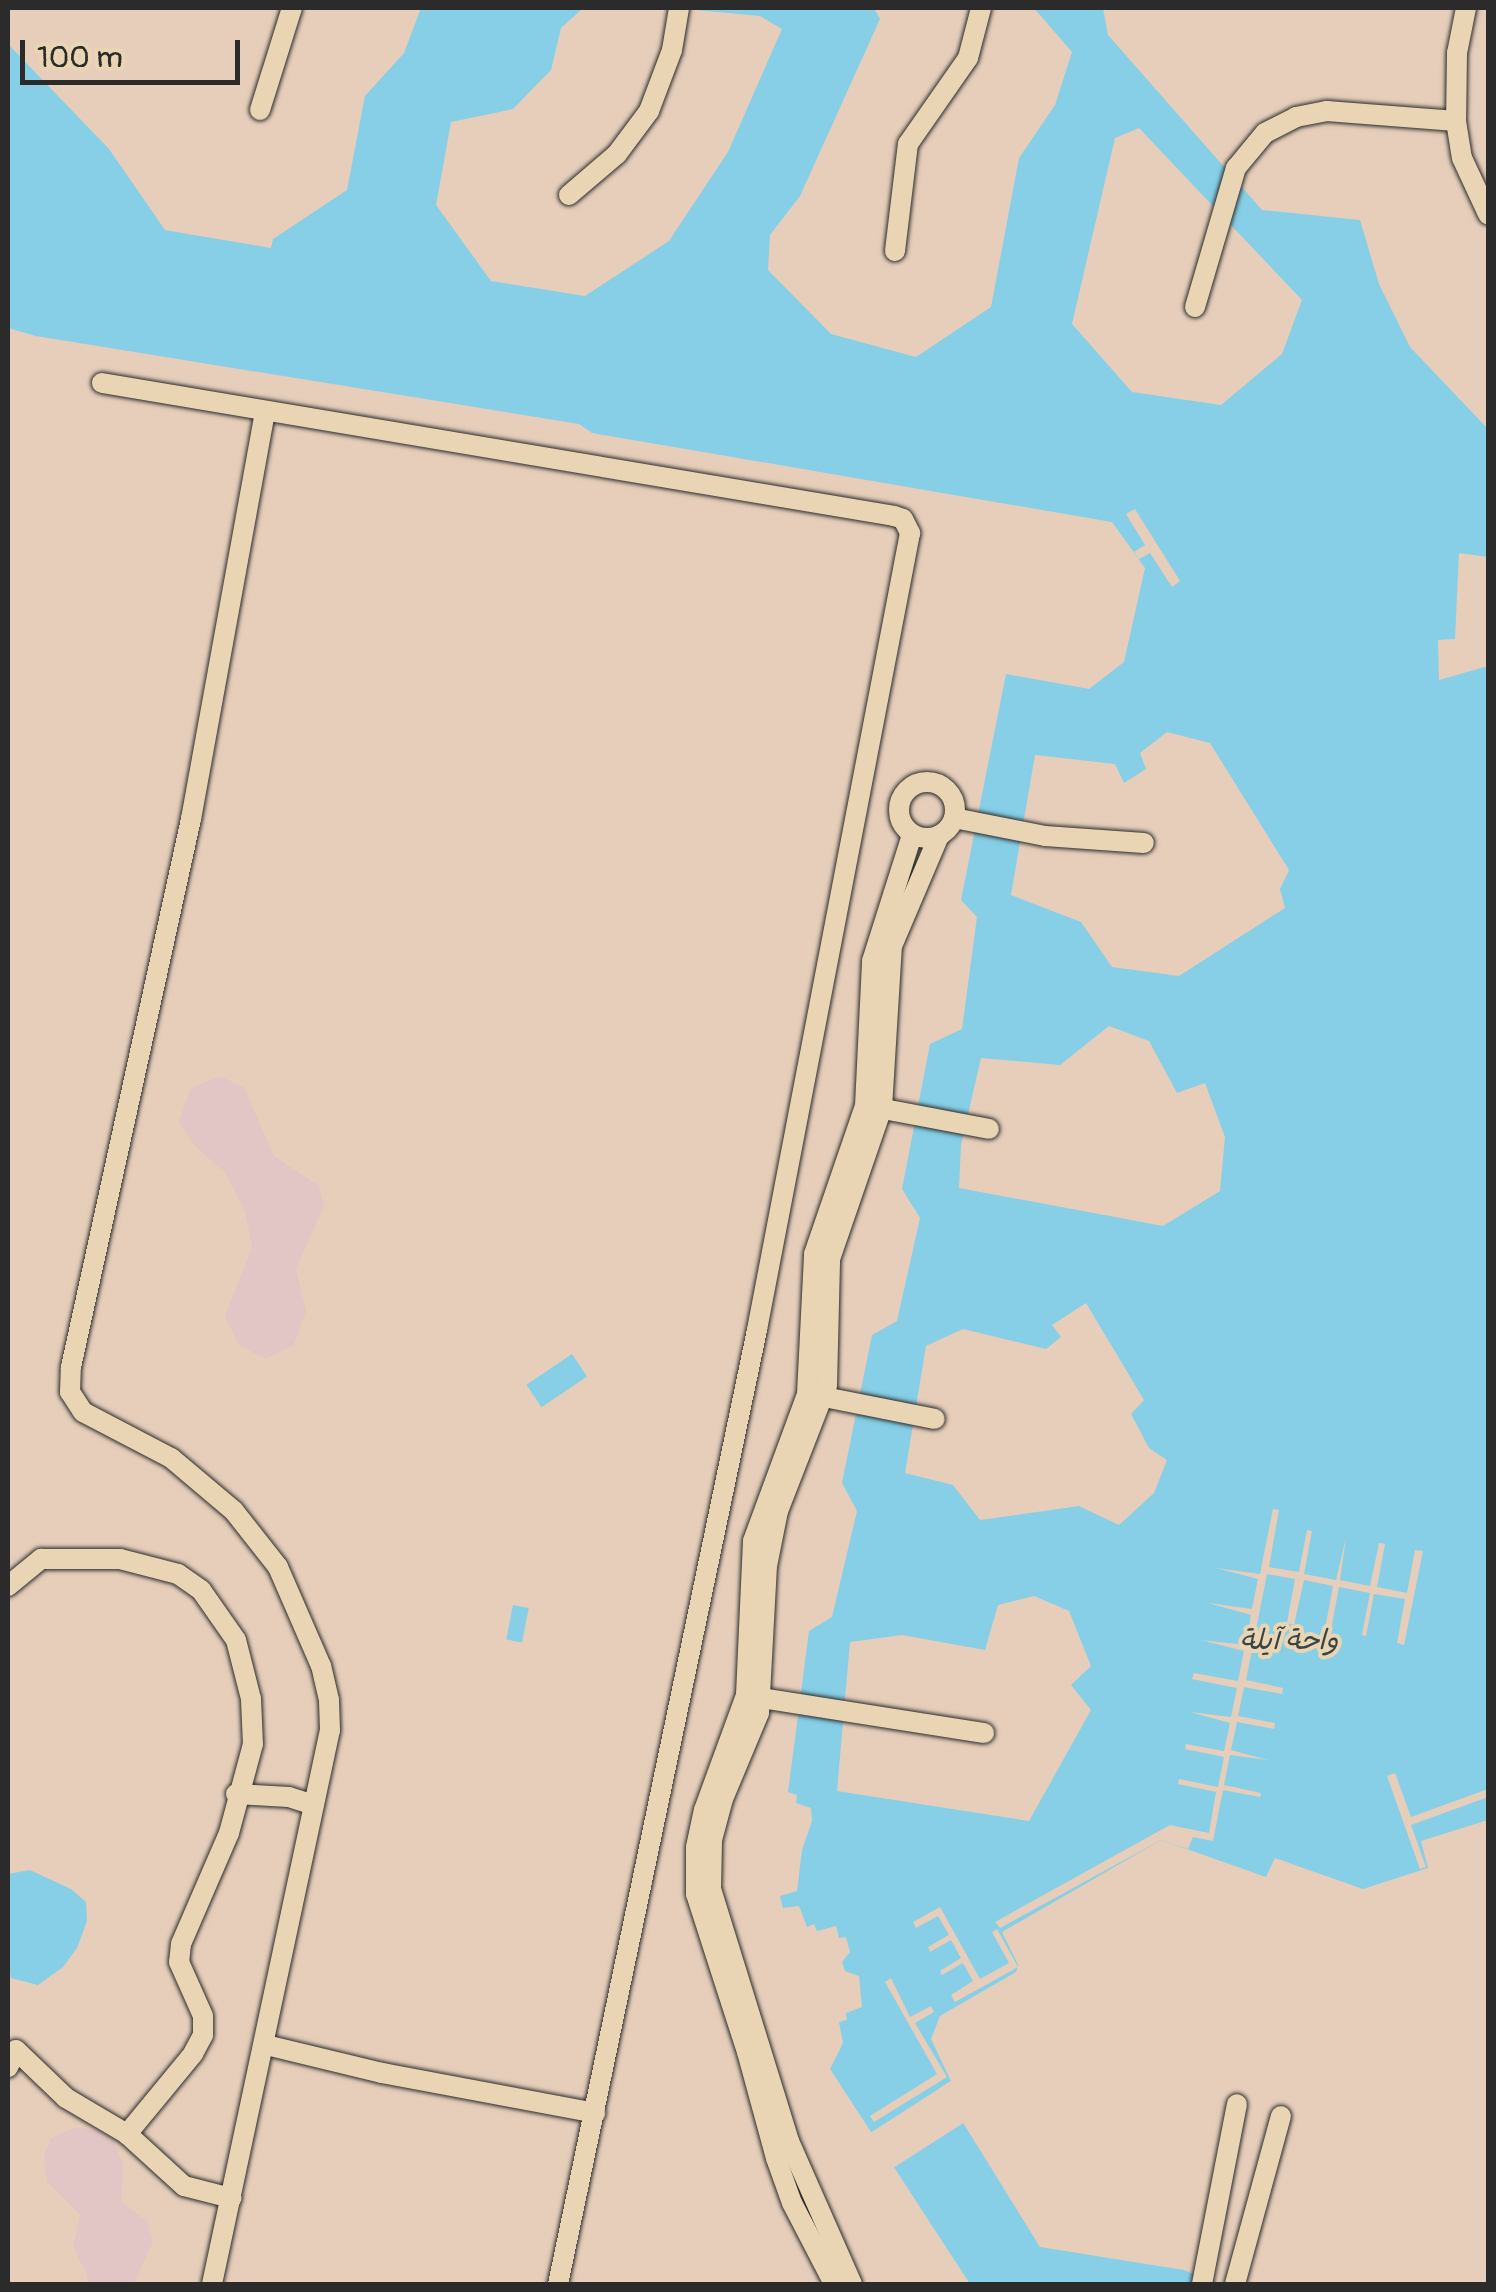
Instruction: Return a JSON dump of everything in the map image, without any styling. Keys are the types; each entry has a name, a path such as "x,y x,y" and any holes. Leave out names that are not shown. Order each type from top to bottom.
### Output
{"street":[{"path":"260,110 292,8"},
{"path":"895,251 908,144 968,58 980,8"},
{"path":"1466,8 1458,53 1456,121 1462,158 1488,214"},
{"path":"570,195 634,136 662,83 679,14"},
{"path":"1195,308 1236,168 1265,133 1313,113 1349,111 1456,121"},
{"path":"102,383 894,516 903,519 910,534 757,1330 558,2284"},
{"path":"212,2284 266,2045 331,1714 321,1666 278,1568 234,1511 202,1480 171,1458 83,1412 70,1392 71,1367 191,818 265,412"},
{"path":"881,1108 872,961 912,835 898,811 911,786 930,782 947,790 963,819"},
{"path":"834,2284 792,2203 770,2106 710,1889 717,1815 744,1758 769,1547 782,1498 825,1397 833,1244 881,1108 892,946 939,836 963,819 1046,836 1144,844"},
{"path":"912,835 939,836"},
{"path":"881,1108 989,1130"},
{"path":"825,1397 935,1419"},
{"path":"8,1586 41,1559 93,1558 154,1565 178,1574 202,1590 236,1640 251,1699 253,1744 236,1794 229,1832 182,1944 179,1962 204,2016 203,2035 193,2054 127,2134"},
{"path":"754,1697 984,1733"},
{"path":"236,1794 289,1796 314,1805"},
{"path":"266,2045 382,2073 595,2112"},
{"path":"10,2050 66,2098 127,2134 184,2186 231,2198"},
{"path":"1202,2284 1237,2104"},
{"path":"770,2106 852,2284"},
{"path":"1235,2284 1281,2116"}],"shaded area":[{"path":"219,1076 244,1087 274,1156 319,1186 324,1206 296,1269 306,1311 294,1345 265,1359 239,1345 225,1317 252,1247 245,1211 226,1174 195,1146 179,1122 190,1089"},
{"path":"74,2128 97,2130 114,2141 123,2165 121,2201 148,2222 153,2242 134,2284 86,2284 88,2277 73,2247 80,2215 47,2182 44,2156 51,2138"}],"water":[{"name":"واحة آيلة","path":"421,8 583,8 561,28 551,70 513,109 451,122 436,205 491,281 585,296 669,241 728,152 782,29 760,16 675,8 874,8 880,19 800,196 770,235 768,270 831,334 916,357 991,307 1019,158 1055,105 1072,52 1034,8 1103,8 1108,35 1262,210 1360,220 1379,284 1410,347 1488,429 1488,557 1459,553 1455,639 1438,640 1439,680 1488,666 1488,1820 1421,1841 1428,1868 1363,1889 1275,1858 1266,1877 1161,1840 1002,1932 1018,1965 1016,1972 940,2016 931,2039 951,2081 941,2087 1040,2247 1184,2270 1218,2284 970,2284 830,2069 843,2043 839,2022 847,2020 846,2013 862,2007 859,1976 845,1971 842,1962 850,1952 846,1937 839,1938 836,1926 817,1931 814,1924 807,1927 799,1906 783,1908 780,1896 797,1891 802,1850 812,1821 811,1808 796,1803 797,1795 788,1792 809,1631 832,1617 857,1511 842,1483 872,1335 897,1321 920,1218 902,1189 930,1044 962,1029 977,917 961,900 1006,674 1089,689 1124,662 1145,568 1112,522 592,433 579,424 36,336 8,328 8,44 109,149 165,230 271,248 273,239 347,190 365,96 404,53","holes":["1139,128 1302,300 1282,354 1221,405 1132,392 1072,324 1115,138","1167,732 1210,743 1289,870 1280,889 1285,908 1179,976 1112,967 1081,922 1011,895 1035,755 1115,764 1124,783 1146,769 1140,753","1109,1026 1149,1041 1177,1093 1205,1083 1225,1137 1220,1191 1163,1226 959,1188 961,1145 981,1058 1060,1065","1086,1303 1144,1400 1131,1414 1149,1448 1167,1460 1154,1493 1119,1525 1079,1506 980,1520 953,1485 905,1473 926,1346 963,1329 1046,1349 1061,1337 1052,1325","1034,1596 1069,1611 1091,1666 1071,1685 1091,1710 1029,1821 837,1791 850,1642 902,1635 985,1650 998,1605"]},
{"path":"572,1354 587,1376 542,1407 526,1385"},
{"path":"513,1605 529,1608 522,1642 506,1639"},
{"path":"30,1870 71,1889 86,1902 87,1921 77,1948 63,1967 38,1985 11,1978 8,1961 8,1874"}],"pier":[{"path":"1135,509 1180,581 1172,587 1150,553 1139,559 1134,552 1145,545 1126,514"},
{"path":"1273,1509 1279,1510 1269,1567 1299,1572 1307,1530 1312,1531 1304,1574 1336,1580 1346,1538 1340,1580 1370,1586 1379,1543 1385,1544 1377,1587 1407,1593 1415,1550 1423,1551 1404,1645 1397,1643 1405,1599 1374,1594 1366,1636 1362,1635 1370,1593 1339,1587 1331,1630 1325,1629 1333,1586 1304,1580 1294,1625 1287,1623 1295,1579 1267,1574 1246,1680 1283,1688 1282,1694 1244,1687 1238,1716 1275,1723 1274,1729 1237,1722 1231,1750 1268,1760 1230,1755 1224,1785 1261,1793 1260,1797 1223,1790 1213,1841 1193,1837 1188,1849 1161,1840 1000,1928 995,1922 1170,1825 1209,1833 1216,1792 1178,1784 1179,1779 1218,1787 1224,1757 1185,1749 1186,1744 1224,1751 1230,1723 1190,1712 1231,1717 1237,1688 1192,1679 1194,1673 1238,1681 1244,1651 1201,1640 1246,1645 1251,1615 1208,1603 1252,1609 1258,1579 1216,1568 1260,1574"},
{"path":"1395,1773 1411,1817 1488,1789 1488,1797 1411,1825 1426,1867 1420,1869 1387,1776"},
{"path":"940,1907 980,1979 1009,1963 992,1932 997,1929 1018,1967 955,2002 951,1995 973,1981 963,1963 942,1975 940,1971 961,1958 951,1940 930,1952 928,1947 949,1935 938,1916 916,1928 913,1922"},
{"path":"891,1978 910,2017 931,2006 934,2012 915,2023 947,2077 874,2122 870,2116 937,2074 885,1982"},
{"path":"951,2081 954,2085 948,2088 968,2120 890,2170 867,2135"}]}
